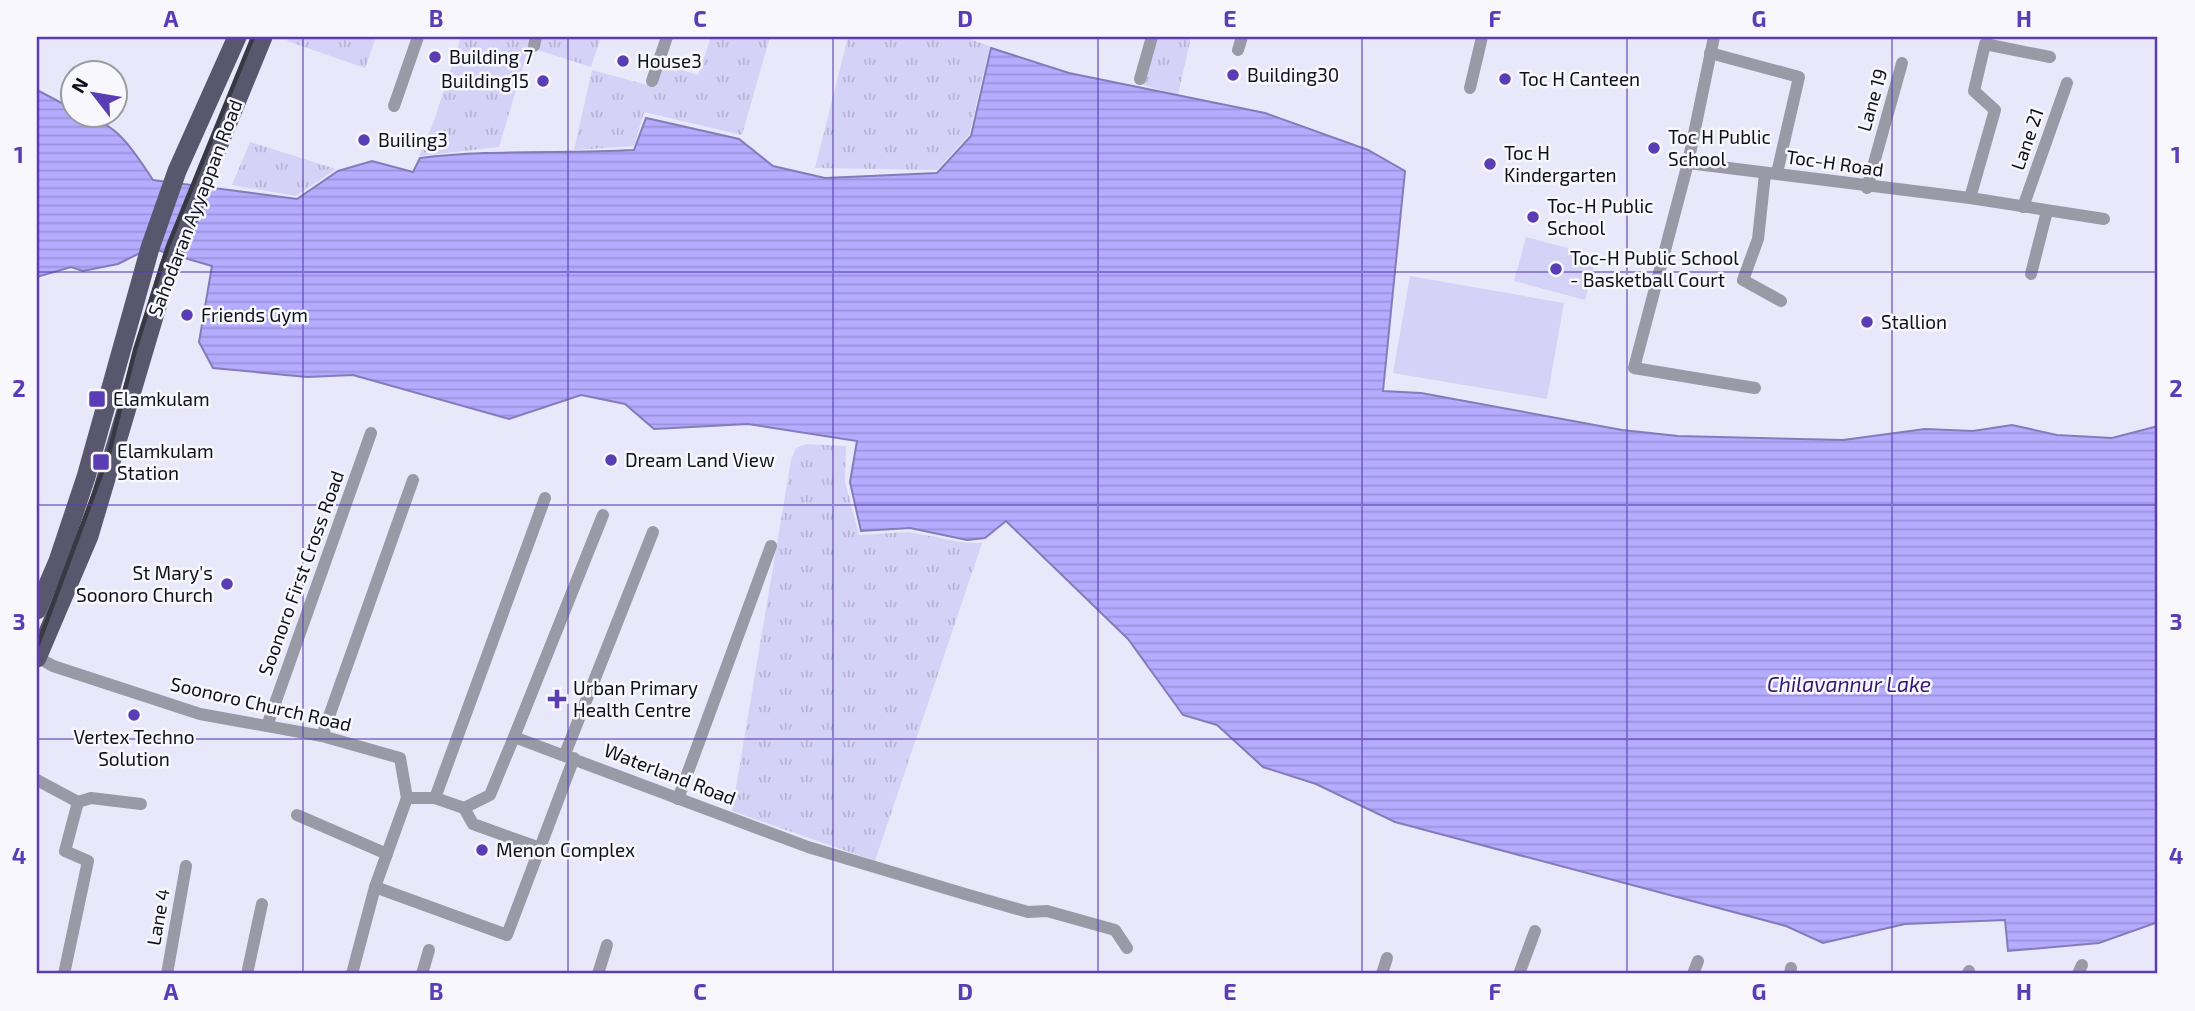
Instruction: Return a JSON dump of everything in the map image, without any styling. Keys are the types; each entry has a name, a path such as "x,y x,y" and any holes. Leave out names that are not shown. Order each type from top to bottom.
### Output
{"main road":[{"name":"Sahodaran Ayyappan Road","path":"37,610 58,561 86,477 150,248 177,171 237,37"},
{"name":"Sahodaran Ayyappan Road","path":"37,657 89,536 169,265 263,37"}],"street":[{"path":"394,106 418,37"},
{"path":"652,82 667,37"},
{"path":"1140,79 1152,37"},
{"path":"1470,88 1482,37"},
{"path":"1714,37 1688,163 1634,368 1755,388"},
{"path":"1970,198 1995,110 1974,90 1985,44 2050,57"},
{"path":"1710,53 1799,77 1771,174 1758,239 1743,280 1781,301"},
{"name":"Lane 19","path":"1867,188 1902,63"},
{"name":"Lane 21","path":"2023,207 2067,83"},
{"name":"Toc-H Road","path":"1688,163 1867,188 1970,198 2104,219"},
{"path":"2031,274 2047,211"},
{"name":"Soonoro First Cross Road","path":"267,726 371,433"},
{"path":"322,736 413,480"},
{"path":"435,798 545,498"},
{"path":"464,808 490,795 603,515"},
{"path":"375,887 507,934 653,532"},
{"path":"678,799 771,546"},
{"name":"Soonoro Church Road","path":"37,657 53,666 200,714 322,736 400,758 407,798"},
{"name":"Waterland Road","path":"514,737 808,847 1028,912 1047,911 1115,930 1127,948"},
{"path":"37,780 78,802 91,798 141,804"},
{"path":"352,974 375,887 407,798 435,798 464,808 472,824 540,848"},
{"path":"64,974 88,861 65,851 78,802"},
{"path":"298,815 387,854"},
{"name":"Lane 4","path":"167,974 186,866"},
{"path":"247,974 262,904"},
{"path":"1519,974 1535,931"},
{"path":"598,974 607,945"},
{"path":"422,974 429,950"},
{"path":"1382,974 1387,958"},
{"path":"1693,974 1698,961"}],"green space":[{"path":"289,37 376,37 365,68 287,41"},
{"path":"461,37 532,37 499,147 419,156 434,121"},
{"path":"542,37 601,37 591,67 538,50"},
{"path":"711,37 770,37 742,135 644,112 634,146 574,150 592,70 655,87 662,64 698,75"},
{"path":"848,37 972,37 972,40 990,46 969,135 937,170 815,168"},
{"path":"1157,37 1191,37 1178,95 1143,85"},
{"path":"250,142 336,169 296,196 232,185"},
{"name":"Toc-H Public School - Basketball Court","path":"1526,237 1597,256 1585,300 1514,281"},
{"path":"1410,276 1564,303 1547,399 1393,373"},
{"path":"806,444 846,446 845,482 859,535 909,532 966,543 982,543 875,861 732,811 791,460 796,448"}],"water":[{"name":"Chilavannur Lake","path":"991,48 1069,73 1265,113 1368,150 1405,171 1383,391 1421,393 1622,430 1678,436 1843,440 1925,429 1973,431 2012,425 2057,435 2112,438 2158,426 2158,922 2099,943 2008,951 2005,920 1905,924 1823,943 1786,926 1395,822 1316,784 1263,767 1217,725 1183,715 1128,639 1006,521 985,538 967,540 910,528 861,531 850,482 857,441 748,424 654,429 625,404 581,395 509,419 353,375 307,377 213,368 199,342 212,266 150,248 118,264 83,271 71,267 37,277 37,90 60,102 60,130 113,130 130,147 153,180 297,199 338,171 372,161 413,172 420,158 447,155 634,150 646,118 739,139 773,166 825,178 937,173 971,136"}],"railway":[{"path":"37,647 109,453 135,350 168,246 253,37"}],"place":[{"name":"Building 7","path":"435,57"},
{"name":"House3","path":"623,61"},
{"name":"Building30","path":"1233,75"},
{"name":"Toc H Canteen","path":"1505,79"},
{"name":"Building15","path":"543,81"},
{"name":"Builing3","path":"364,140"},
{"name":"Toc H Public School","path":"1654,148"},
{"name":"Toc H Kindergarten","path":"1490,164"},
{"name":"Toc-H Public School","path":"1533,217"},
{"name":"Toc-H Public School - Basketball Court","path":"1556,269"},
{"name":"Friends Gym","path":"187,315"},
{"name":"Stallion","path":"1867,322"},
{"name":"Elamkulam","path":"97,399"},
{"name":"Dream Land View","path":"611,460"},
{"name":"Elamkulam Station","path":"101,462"},
{"name":"St Mary's Soonoro Church","path":"227,584"},
{"name":"Urban Primary Health Centre","path":"557,699"},
{"name":"Vertex Techno Solution","path":"134,715"},
{"name":"Menon Complex","path":"482,850"}]}
